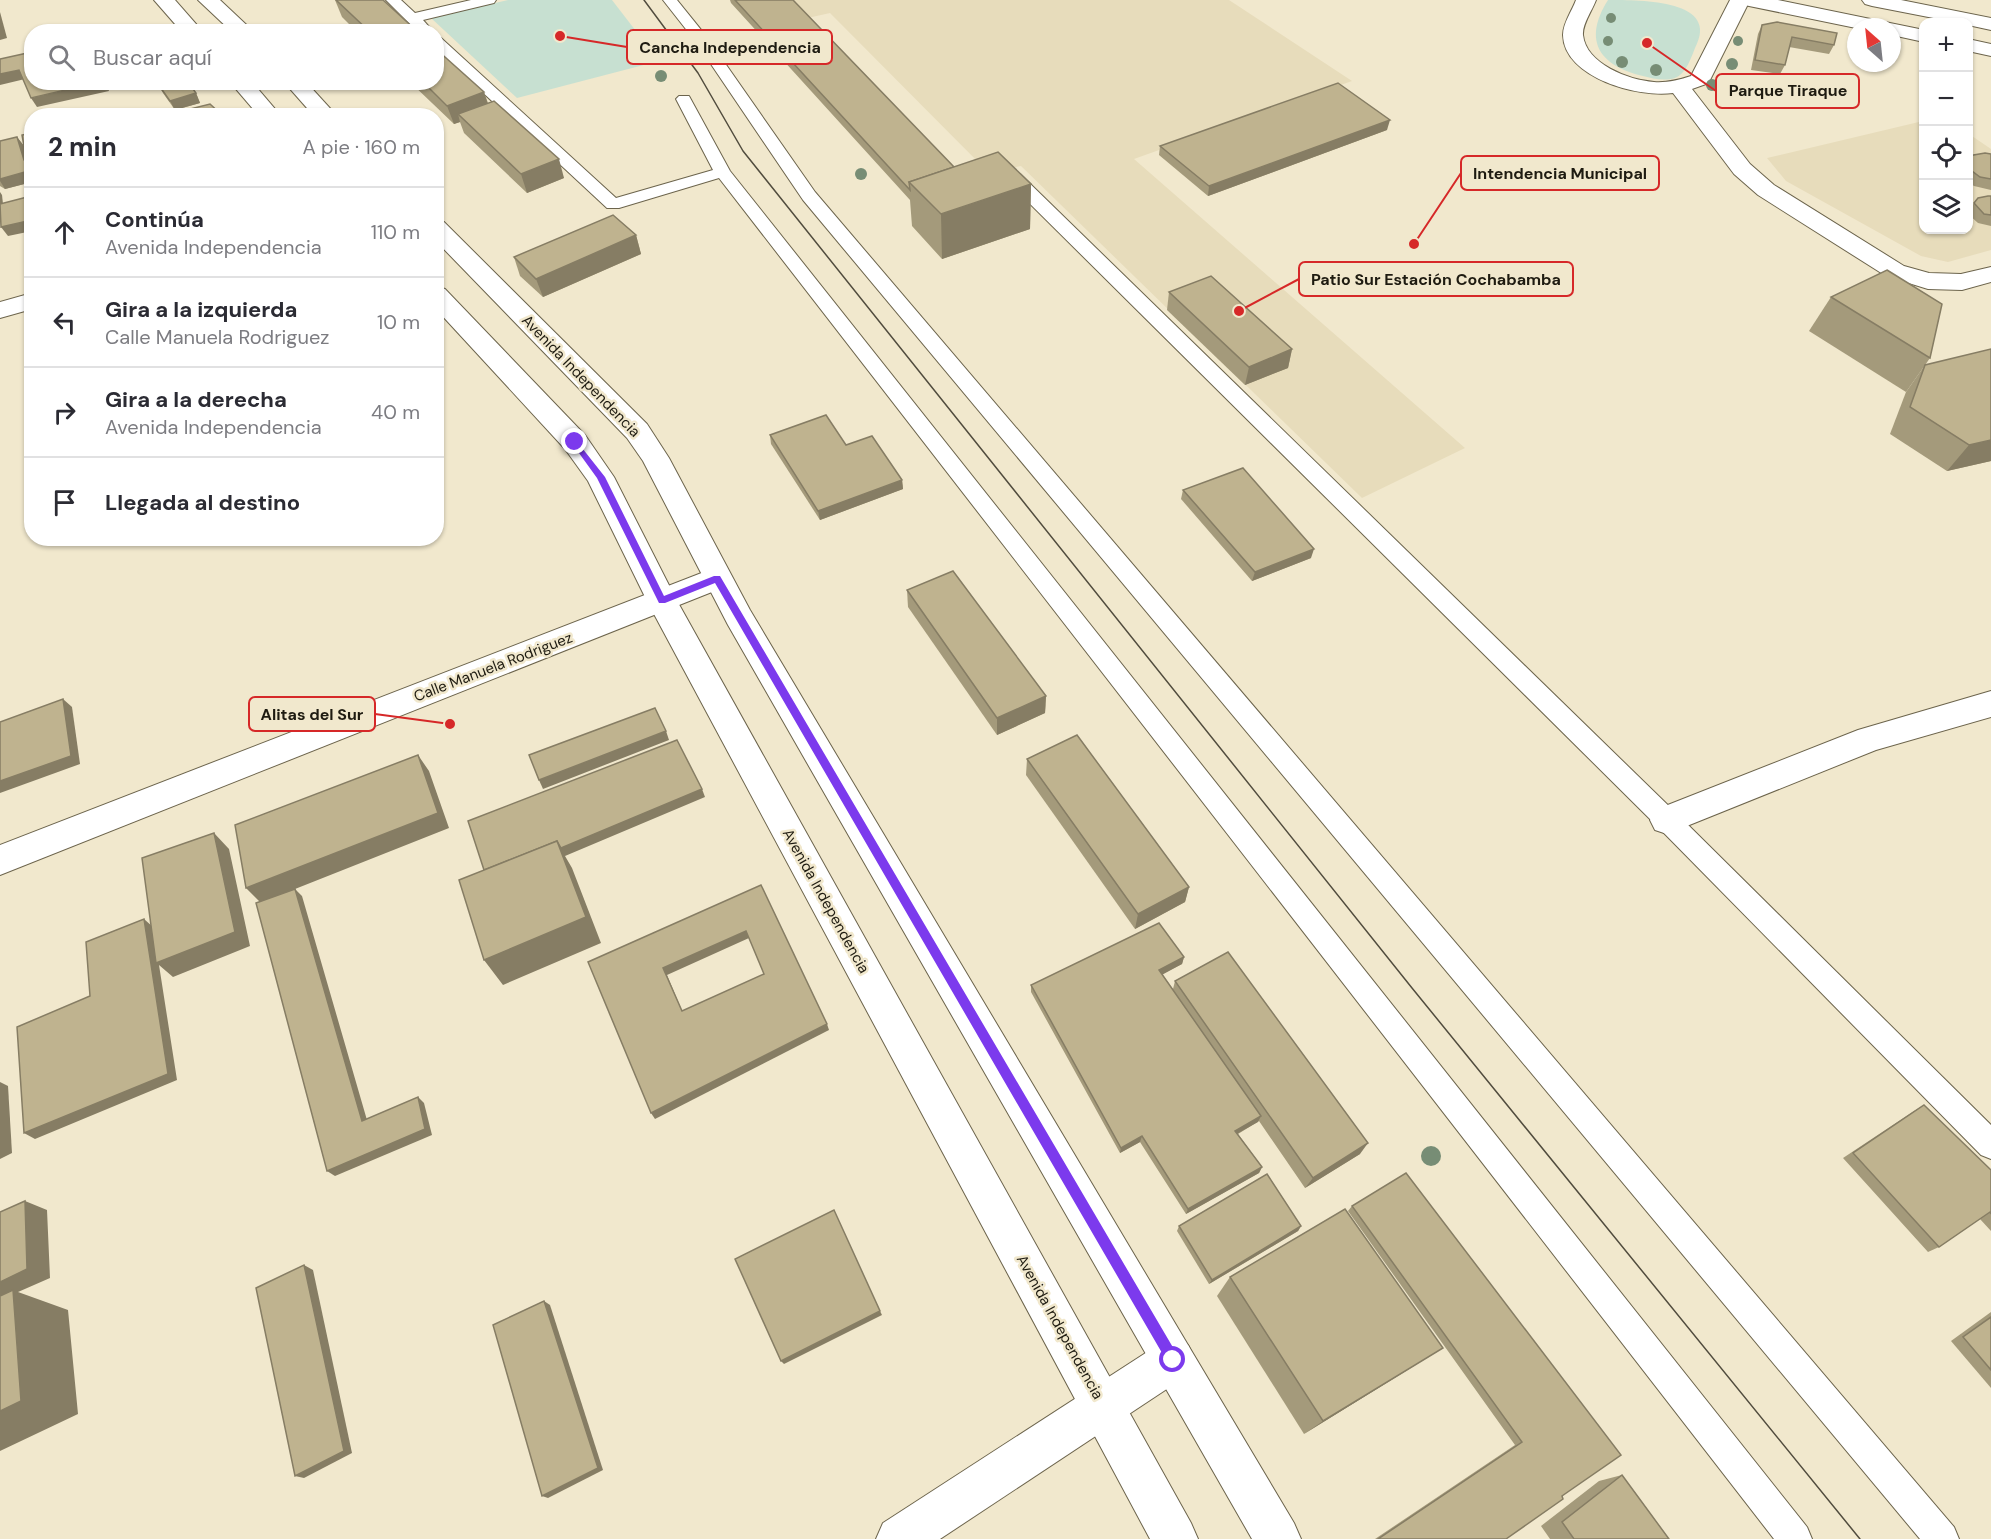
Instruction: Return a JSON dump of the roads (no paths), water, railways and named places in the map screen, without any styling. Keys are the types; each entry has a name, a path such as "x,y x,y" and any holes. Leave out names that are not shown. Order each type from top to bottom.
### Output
{"main road":[{"path":"164,0 186,24"},
{"path":"208,0 235,24"},
{"path":"1586,0 1573,34 1579,54 1598,70 1651,88 1679,87 1699,80 1740,0"},
{"path":"1749,0 1847,20"},
{"path":"1872,0 1991,24"},
{"path":"1901,31 1919,35"},
{"path":"1973,46 1991,50"},
{"path":"1679,87 1742,169 1766,190 1895,271 1928,281 1962,282 1991,274"},
{"path":"247,90 264,108"},
{"path":"302,90 319,108"},
{"name":"Avenida Independencia","path":"444,235 637,430 655,458 717,578 1278,1539"},
{"path":"0,310 24,303"},
{"name":"Avenida Independencia","path":"444,303 581,451 600,477 662,601 1175,1539"},
{"name":"Calle Manuela Rodriguez","path":"0,860 717,578"},
{"path":"1667,820 1869,740 1991,704"},
{"path":"900,1539 1173,1360"}],"lane":[{"path":"393,0 418,24"},
{"path":"412,18 489,0"},
{"path":"670,0 701,39 809,196 1942,1539"},
{"path":"444,47 613,204 723,172"},
{"path":"684,99 723,172 1796,1539"},
{"path":"1014,178 1667,820 1991,1145"}],"tram line":[{"path":"644,0 698,73 743,151 1412,988 1860,1539"}],"place":[{"name":"Cancha Independencia","path":"560,36"},
{"name":"Parque Tiraque","path":"1647,43"},
{"name":"Intendencia Municipal","path":"1414,244"},
{"name":"Patio Sur Estación Cochabamba","path":"1239,311"},
{"name":"Alitas del Sur","path":"450,724"}]}
